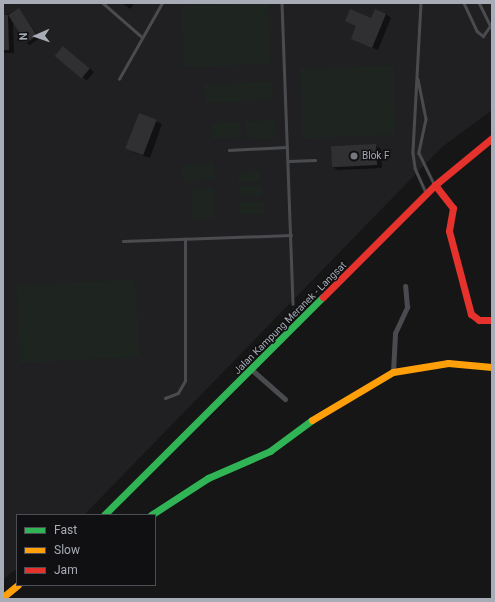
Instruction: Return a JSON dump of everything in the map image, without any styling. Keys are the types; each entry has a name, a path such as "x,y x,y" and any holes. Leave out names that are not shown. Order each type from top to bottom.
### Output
{"main road":[{"name":"Jalan Kampung Meranek - Langsat","path":"105,514 252,370 426,193 492,138"},
{"path":"435,185 453,208 449,230 471,314 479,320 491,320"},
{"path":"153,514 208,478 270,450 330,407 393,372 448,363 492,367"},
{"path":"3,597 17,586"}],"street":[{"path":"393,372 395,333 408,307 405,286"},
{"path":"252,370 285,399"}],"lane":[{"path":"103,3 141,36"},
{"path":"119,79 141,36 162,3"},
{"path":"282,3 289,161 293,304"},
{"path":"421,3 414,142 415,168 426,193"},
{"path":"464,3 477,31 483,36 490,31 490,24 480,3"},
{"path":"417,76 426,119 421,142 420,159 435,185"},
{"path":"414,142 421,142"},
{"path":"229,150 288,147"},
{"path":"289,161 315,160"},
{"path":"123,241 291,235"},
{"path":"165,398 178,393 185,381 185,239"}],"shaded area":[{"path":"3,3 492,3 492,110 442,147 85,514 16,514 16,570 3,579"},
{"path":"268,3 270,64 184,67 182,6"},
{"path":"393,65 395,135 302,138 300,68"},
{"path":"272,81 273,100 205,104 204,85"},
{"path":"275,120 276,138 247,139 246,122"},
{"path":"240,121 241,137 212,139 211,123"},
{"path":"214,163 215,180 183,182 182,165"},
{"path":"260,170 261,181 239,183 238,172"},
{"path":"240,186 262,186 262,196 240,196"},
{"path":"192,188 214,188 214,219 192,219"},
{"path":"240,202 263,202 263,214 240,214"},
{"path":"135,279 139,357 20,363 16,285"}],"building":[{"path":"19,8 37,36 26,43 8,15"},
{"path":"350,9 371,18 375,9 386,14 372,48 351,39 356,26 345,21"},
{"path":"3,15 8,15 9,50 3,50"},
{"path":"63,46 90,68 81,78 55,56"},
{"path":"139,113 157,120 143,155 125,148"},
{"name":"Blok F","path":"376,144 377,165 332,167 331,146"}],"traffic: fast":[{"path":"105,514 323,297"},
{"path":"153,514 208,478 270,451 312,420"}],"traffic: slow":[{"path":"312,420 393,372 448,363 492,367"},
{"path":"3,597 17,586"}],"traffic: jam":[{"path":"323,297 435,185 492,138"},
{"path":"435,185 453,208 449,231 471,314 479,320 491,320"}],"place":[{"name":"Blok F","path":"354,156"}]}
